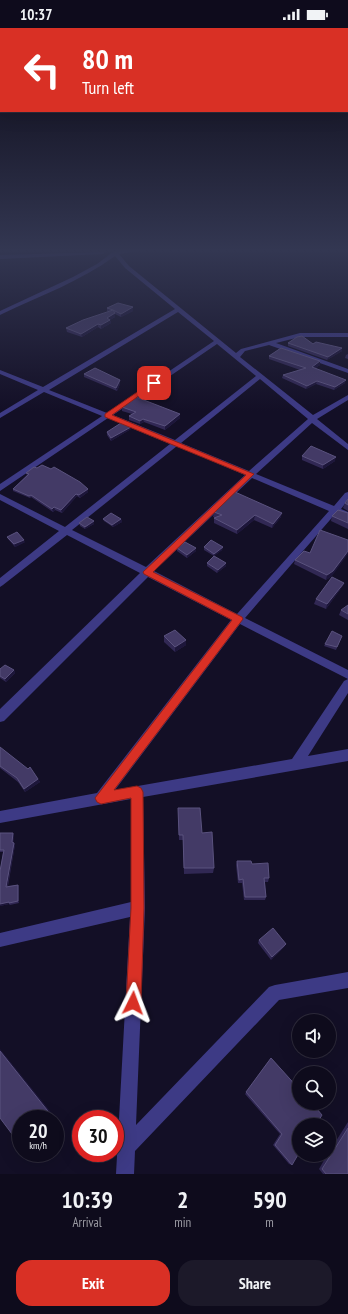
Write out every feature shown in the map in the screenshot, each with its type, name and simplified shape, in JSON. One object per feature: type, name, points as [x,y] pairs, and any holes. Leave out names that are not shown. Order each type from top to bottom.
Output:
[{"type":"street","points":[[0,314],[21,303]]},
{"type":"street","points":[[172,303],[348,448]]},
{"type":"street","points":[[1,415],[179,309]]},
{"type":"street","points":[[237,357],[243,350],[300,336],[348,335]]},
{"type":"street","points":[[0,488],[218,341]]},
{"type":"street","points":[[270,343],[348,371]]},
{"type":"street","points":[[0,372],[348,515]]},
{"type":"street","points":[[0,583],[260,376]]},
{"type":"street","points":[[0,717],[147,572],[251,474],[312,419],[348,397]]},
{"type":"street","points":[[101,798],[238,619],[348,495]]},
{"type":"street","points":[[0,497],[348,675]]},
{"type":"street","points":[[296,764],[348,684]]},
{"type":"street","points":[[0,817],[348,755]]},
{"type":"street","points":[[125,1174],[138,908],[137,792]]},
{"type":"street","points":[[0,940],[138,908]]},
{"type":"street","points":[[127,1147],[275,994],[348,980]]},
{"type":"building","points":[[117,303],[133,307],[121,314],[107,308]]},
{"type":"building","points":[[113,310],[115,313],[107,318],[110,320],[101,325],[98,324],[81,334],[66,328],[83,320]]},
{"type":"building","points":[[302,336],[313,344],[316,342],[342,348],[328,357],[288,343],[297,337]]},
{"type":"building","points":[[281,348],[320,361],[312,367],[346,380],[335,387],[317,381],[307,386],[283,375],[306,368],[269,356]]},
{"type":"building","points":[[95,368],[120,380],[116,388],[84,374]]},
{"type":"building","points":[[136,397],[180,414],[165,426],[143,419],[140,421],[129,416],[136,412],[122,407]]},
{"type":"building","points":[[121,423],[131,427],[111,438],[107,432]]},
{"type":"building","points":[[311,446],[336,457],[323,465],[302,456]]},
{"type":"building","points":[[42,465],[51,469],[54,467],[80,482],[88,489],[79,495],[76,494],[61,510],[54,507],[52,509],[31,495],[29,496],[13,489],[29,474],[26,473],[34,467],[37,468]]},
{"type":"building","points":[[235,492],[282,513],[273,524],[255,515],[237,530],[214,518],[222,515],[214,512]]},
{"type":"building","points":[[338,510],[348,513],[348,523],[332,516]]},
{"type":"building","points":[[111,513],[121,519],[112,525],[103,519]]},
{"type":"building","points":[[87,517],[94,521],[85,527],[79,523]]},
{"type":"building","points":[[320,530],[348,540],[348,551],[333,571],[327,575],[295,560],[304,551],[310,553]]},
{"type":"building","points":[[17,532],[24,540],[14,544],[7,537]]},
{"type":"building","points":[[211,540],[223,547],[214,554],[204,547]]},
{"type":"building","points":[[185,542],[196,548],[187,555],[177,548]]},
{"type":"building","points":[[214,556],[226,563],[218,570],[207,563]]},
{"type":"building","points":[[332,577],[344,583],[327,604],[316,599]]},
{"type":"building","points":[[348,605],[348,614],[341,610]]},
{"type":"building","points":[[175,630],[186,640],[175,647],[164,636]]},
{"type":"building","points":[[332,631],[342,636],[337,647],[325,644]]},
{"type":"building","points":[[5,665],[14,670],[5,679],[0,676],[0,669]]},
{"type":"building","points":[[0,747],[28,769],[30,767],[38,779],[24,789],[17,778],[0,766]]},
{"type":"building","points":[[178,808],[200,808],[202,833],[212,832],[214,868],[184,868],[183,835],[179,835]]},
{"type":"building","points":[[0,833],[13,833],[12,842],[14,843],[6,887],[18,885],[18,901],[0,904],[0,871],[4,850],[0,850]]},
{"type":"building","points":[[237,861],[251,861],[252,864],[268,863],[269,878],[264,878],[266,897],[245,897],[243,879],[239,880]]},
{"type":"building","points":[[273,928],[286,944],[272,957],[259,940]]},
{"type":"building","points":[[0,1051],[47,1110],[12,1110],[12,1134],[0,1118]]},
{"type":"building","points":[[271,1058],[292,1081],[292,1110],[318,1110],[322,1115],[320,1118],[292,1118],[292,1162],[294,1162],[292,1165],[275,1145],[282,1134],[246,1092]]},
{"type":"building","points":[[348,1128],[348,1174],[326,1174],[322,1169],[326,1162],[336,1162],[336,1147]]},
{"type":"route","points":[[133,1003],[138,908],[137,792],[101,798],[238,619],[147,572],[251,474],[107,415],[154,383]]}]
